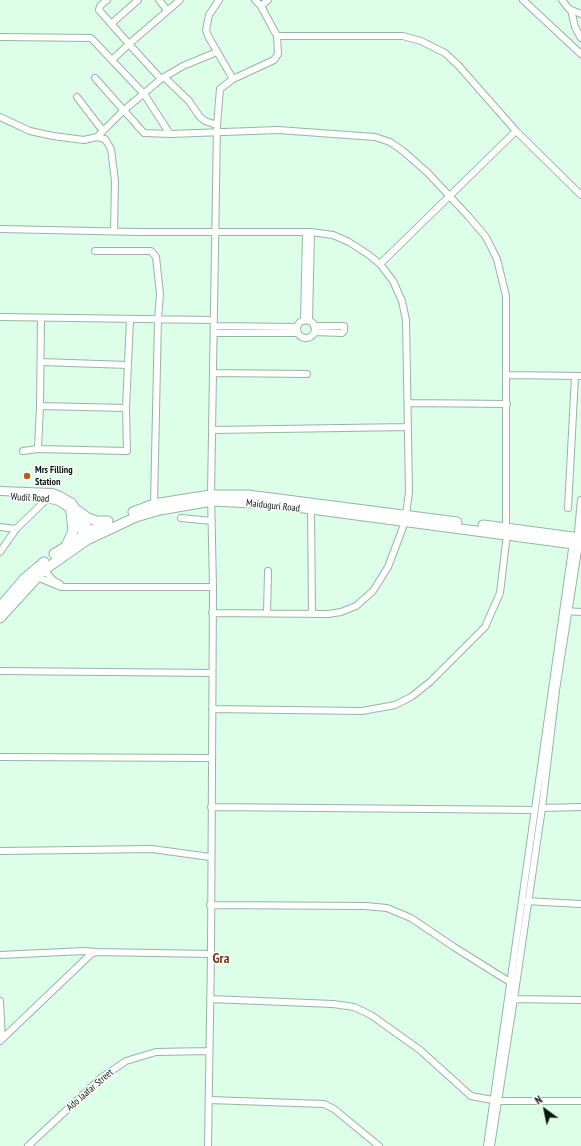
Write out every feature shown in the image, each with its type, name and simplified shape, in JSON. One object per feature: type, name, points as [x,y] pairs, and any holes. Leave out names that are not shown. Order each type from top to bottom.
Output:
[{"type":"highway","name":"Maiduguri Road","points":[[0,618],[36,577],[88,536],[112,521],[154,504],[211,498],[270,497],[406,519]]},
{"type":"highway","name":"Maiduguri Road","points":[[0,607],[24,579],[65,547],[136,517],[211,498],[274,504],[311,510],[406,519],[578,540]]},
{"type":"highway","points":[[65,547],[73,531],[74,511],[97,521],[112,521]]},
{"type":"main road","name":"Wudil Road","points":[[0,491],[60,496],[72,503],[74,511],[88,536]]},
{"type":"main road","name":"Wudil Road","points":[[0,496],[34,494],[65,504],[74,511]]},
{"type":"street","points":[[107,0],[100,6],[99,10],[162,78],[189,101],[200,117],[205,121],[217,125]]},
{"type":"street","points":[[112,24],[138,0]]},
{"type":"street","points":[[159,0],[167,10]]},
{"type":"street","points":[[113,59],[180,0]]},
{"type":"street","points":[[219,0],[208,15],[206,30],[233,79]]},
{"type":"street","points":[[208,1146],[211,954],[210,857],[213,587],[211,498],[214,232],[217,125],[220,89],[233,79],[277,57],[278,54],[277,36],[261,6],[255,0]]},
{"type":"street","points":[[261,6],[268,0]]},
{"type":"street","points":[[523,0],[581,54]]},
{"type":"street","points":[[562,0],[571,10],[581,14]]},
{"type":"street","points":[[571,10],[575,27],[581,38]]},
{"type":"street","points":[[277,36],[403,36],[421,41],[445,53],[458,65],[516,131],[581,195]]},
{"type":"street","points":[[0,37],[87,37],[113,59],[144,94],[170,134]]},
{"type":"street","points":[[575,48],[581,41]]},
{"type":"street","points":[[97,137],[123,111],[162,78],[183,66],[218,52]]},
{"type":"street","points":[[95,78],[144,133],[170,134],[278,130],[375,137],[390,142],[403,150],[428,173],[486,237],[497,259],[506,296],[507,531],[500,593],[485,627],[430,682],[411,697],[395,705],[362,711],[212,709]]},
{"type":"street","points":[[78,96],[103,130]]},
{"type":"street","points":[[0,117],[30,131],[84,140],[97,137],[105,140],[111,149],[115,181],[114,231]]},
{"type":"street","points":[[380,264],[516,131]]},
{"type":"street","points":[[0,229],[308,232],[333,235],[348,242],[380,264],[393,281],[402,301],[406,320],[409,492],[406,519],[388,567],[373,591],[356,606],[341,612],[312,614],[212,613]]},
{"type":"street","points":[[308,232],[307,309],[309,322],[314,332]]},
{"type":"street","points":[[95,251],[151,252],[154,253],[156,257],[160,294],[158,319],[154,504]]},
{"type":"street","points":[[0,317],[158,319],[214,323],[270,330]]},
{"type":"street","points":[[38,449],[41,318]]},
{"type":"street","points":[[23,451],[38,449],[127,451],[126,408],[130,319]]},
{"type":"street","points":[[214,333],[298,330],[309,322],[344,326],[344,331],[342,333],[314,332]]},
{"type":"street","points":[[298,330],[305,338],[310,338],[314,332]]},
{"type":"street","points":[[41,362],[128,365]]},
{"type":"street","points":[[213,372],[307,374]]},
{"type":"street","points":[[506,375],[578,376],[568,508]]},
{"type":"street","points":[[408,403],[507,404]]},
{"type":"street","points":[[40,406],[126,408]]},
{"type":"street","points":[[212,430],[408,427]]},
{"type":"street","points":[[0,552],[16,529],[48,498]]},
{"type":"street","points":[[491,1146],[496,1100],[525,901],[535,810],[578,540],[581,500]]},
{"type":"street","points":[[311,510],[312,614]]},
{"type":"street","points":[[181,518],[212,521]]},
{"type":"street","points":[[0,527],[16,529]]},
{"type":"street","points":[[44,570],[53,580],[65,587]]},
{"type":"street","points":[[267,613],[268,571]]},
{"type":"street","points":[[36,577],[53,585],[65,587],[213,587]]},
{"type":"street","points":[[566,611],[581,612]]},
{"type":"street","points":[[525,901],[542,808],[566,611]]},
{"type":"street","points":[[0,671],[212,673]]},
{"type":"street","points":[[0,757],[212,758]]},
{"type":"street","points":[[211,807],[535,810]]},
{"type":"street","points":[[542,808],[581,807]]},
{"type":"street","points":[[0,851],[152,849],[210,857]]},
{"type":"street","points":[[525,901],[581,904]]},
{"type":"street","points":[[210,905],[366,906],[387,908],[411,918],[513,984]]},
{"type":"street","points":[[0,955],[85,951],[211,954]]},
{"type":"street","points":[[1,1040],[91,954],[96,952]]},
{"type":"street","points":[[210,999],[332,1004],[354,1007],[371,1014],[420,1050],[471,1096],[496,1100],[581,1101]]},
{"type":"street","points":[[511,999],[581,1000]]},
{"type":"street","points":[[0,1001],[1,1040]]},
{"type":"street","name":"Ado Jaafar Street","points":[[28,1146],[101,1078],[126,1061],[156,1052],[209,1051]]},
{"type":"street","points":[[209,1100],[324,1104],[334,1109],[379,1146]]},
{"type":"street","points":[[487,1146],[496,1100]]},
{"type":"place","name":"Mrs Filling Station","points":[[27,476]]},
{"type":"district","name":"Gra","points":[[221,959]]}]
